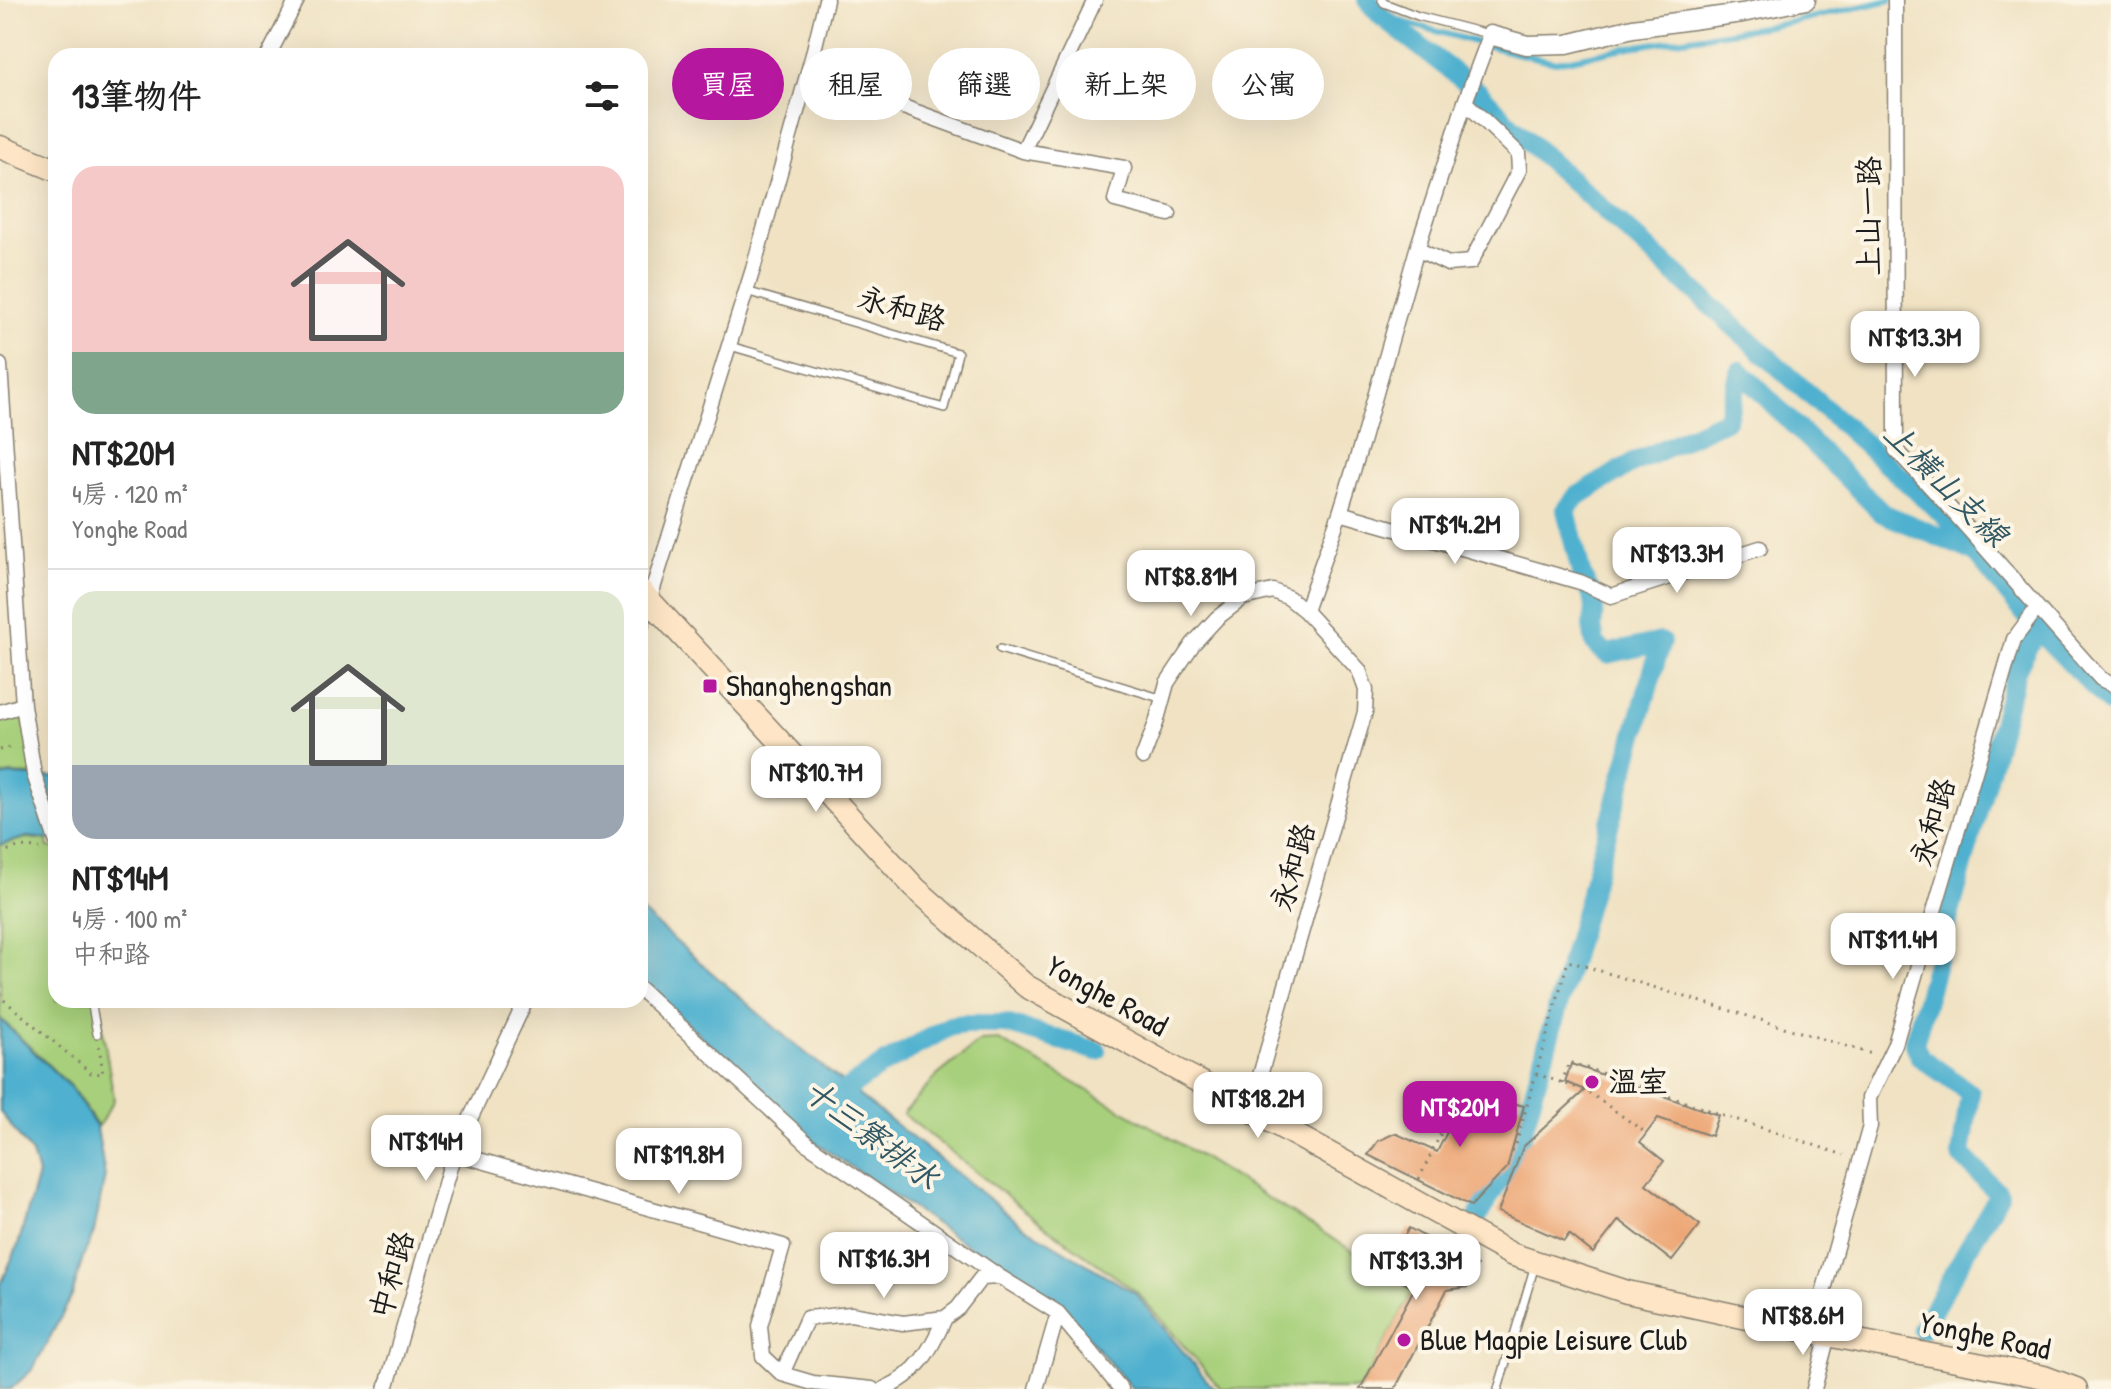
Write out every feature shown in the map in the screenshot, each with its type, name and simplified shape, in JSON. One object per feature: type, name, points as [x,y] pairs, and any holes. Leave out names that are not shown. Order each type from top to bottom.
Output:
[{"type":"main road","points":[[0,147],[48,167]]},
{"type":"main road","name":"Yonghe Road","points":[[648,598],[915,888],[1026,986],[1511,1254],[1627,1292],[1820,1334],[2044,1377],[2076,1389]]},
{"type":"street","points":[[272,48],[297,0]]},
{"type":"street","points":[[814,48],[826,0]]},
{"type":"street","points":[[1023,151],[1095,0]]},
{"type":"street","points":[[1305,611],[1340,513],[1417,249],[1490,35],[1527,45],[1567,44],[1633,28],[1742,13],[1806,0]]},
{"type":"street","name":"上山一路","points":[[1895,6],[1896,450],[1958,515],[2036,612],[2101,679],[2111,684]]},
{"type":"street","points":[[1417,249],[1448,264],[1471,262],[1519,170],[1518,153],[1467,97]]},
{"type":"street","points":[[648,582],[730,346],[800,100]]},
{"type":"street","points":[[912,110],[1023,151],[1124,168],[1115,200],[1169,214]]},
{"type":"street","points":[[0,365],[23,705],[48,835]]},
{"type":"street","points":[[1340,513],[1580,582],[1611,596],[1760,548]]},
{"type":"street","name":"永和路","points":[[1143,757],[1167,683],[1193,644],[1217,618],[1243,598],[1273,591],[1289,598],[1305,611],[1359,670],[1366,690],[1365,712],[1250,1110]]},
{"type":"street","name":"永和路","points":[[1814,1389],[1820,1334],[1870,1126],[1869,1098],[1895,1044],[2014,639],[2036,612]]},
{"type":"street","points":[[0,712],[23,705]]},
{"type":"street","points":[[648,996],[809,1145],[1000,1277],[1058,1313],[1121,1389]]},
{"type":"street","name":"中和路","points":[[386,1389],[454,1153],[522,1008]]},
{"type":"street","points":[[454,1153],[783,1246],[760,1326],[763,1356],[782,1374],[813,1383],[872,1389]]},
{"type":"street","points":[[884,1389],[900,1382],[915,1369],[930,1351],[945,1318],[958,1308],[981,1278],[1000,1277]]},
{"type":"street","points":[[1036,1389],[1058,1313]]},
{"type":"street","points":[[782,1374],[807,1318],[851,1314],[903,1323],[945,1318]]},
{"type":"lane","points":[[1382,0],[1418,16],[1490,35]]},
{"type":"lane","name":"永和路","points":[[730,346],[944,408],[958,353],[746,291]]},
{"type":"lane","points":[[1000,649],[1163,699]]},
{"type":"lane","points":[[92,1008],[97,1034]]},
{"type":"lane","points":[[1498,1389],[1536,1262]]},
{"type":"path","points":[[0,853],[18,847],[48,844]]},
{"type":"path","points":[[1516,1144],[1568,961],[1887,1059]]},
{"type":"path","points":[[0,993],[5,1001],[91,1073],[103,1074],[97,1034]]},
{"type":"path","points":[[1562,1083],[1569,1062],[1861,1160]]},
{"type":"path","points":[[1536,1074],[1587,1091],[1646,1133]]},
{"type":"path","points":[[1410,1198],[1445,1125]]},
{"type":"green space","points":[[22,707],[33,775],[0,776],[0,713]]},
{"type":"green space","points":[[27,838],[47,840],[48,1008],[99,1008],[114,1100],[98,1127],[72,1088],[0,1018],[0,845]]},
{"type":"green space","points":[[999,1040],[1166,1135],[1414,1289],[1360,1389],[1221,1389],[1137,1292],[1042,1224],[903,1114],[938,1075],[980,1041]]},
{"type":"water","points":[[0,777],[48,777],[48,839],[27,837],[0,845]]},
{"type":"water","name":"十三寮排水","points":[[648,917],[788,1039],[1022,1225],[1135,1293],[1214,1389],[1132,1389],[1062,1307],[813,1141],[648,986]]},
{"type":"water","points":[[0,1019],[71,1088],[97,1128],[105,1176],[94,1232],[72,1296],[33,1369],[11,1389],[0,1389],[0,1286],[18,1245],[38,1174],[32,1154],[0,1112]]},
{"type":"building","points":[[1571,1064],[1718,1115],[1711,1136],[1658,1118],[1640,1142],[1664,1161],[1646,1184],[1700,1225],[1672,1261],[1619,1220],[1593,1253],[1569,1234],[1564,1241],[1498,1212],[1523,1147],[1585,1090],[1565,1082]]},
{"type":"building","points":[[1465,1090],[1524,1106],[1507,1168],[1471,1206],[1368,1155],[1378,1141],[1395,1133],[1437,1152],[1448,1130],[1454,1131]]},
{"type":"building","name":"Blue Magpie Leisure Club","points":[[1409,1228],[1477,1266],[1468,1287],[1447,1290],[1395,1389],[1360,1389],[1414,1289],[1384,1270]]},
{"type":"waterway","name":"上橫山支線","points":[[1367,0],[1381,16],[1481,94],[1511,126],[1948,519],[2037,629],[2111,704]]},
{"type":"waterway","points":[[1381,16],[1556,62],[1630,47],[1782,24],[1891,0]]},
{"type":"waterway","points":[[1478,1216],[1518,1148],[1661,642],[1607,654],[1595,644],[1592,594],[1582,577],[1566,510],[1576,497],[1631,464],[1727,419],[1740,371],[1882,513],[1975,552]]},
{"type":"waterway","points":[[1922,1329],[1999,1194],[1961,1155],[1970,1093],[1920,1057],[1914,1044],[2017,668],[2037,629]]},
{"type":"waterway","name":"十三寮排水","points":[[827,1103],[879,1067],[950,1026],[1006,1024],[1097,1051]]},
{"type":"place","name":"Shanghengshan","points":[[710,686]]},
{"type":"place","name":"溫室","points":[[1592,1082]]},
{"type":"place","name":"Blue Magpie Leisure Club","points":[[1404,1340]]}]
